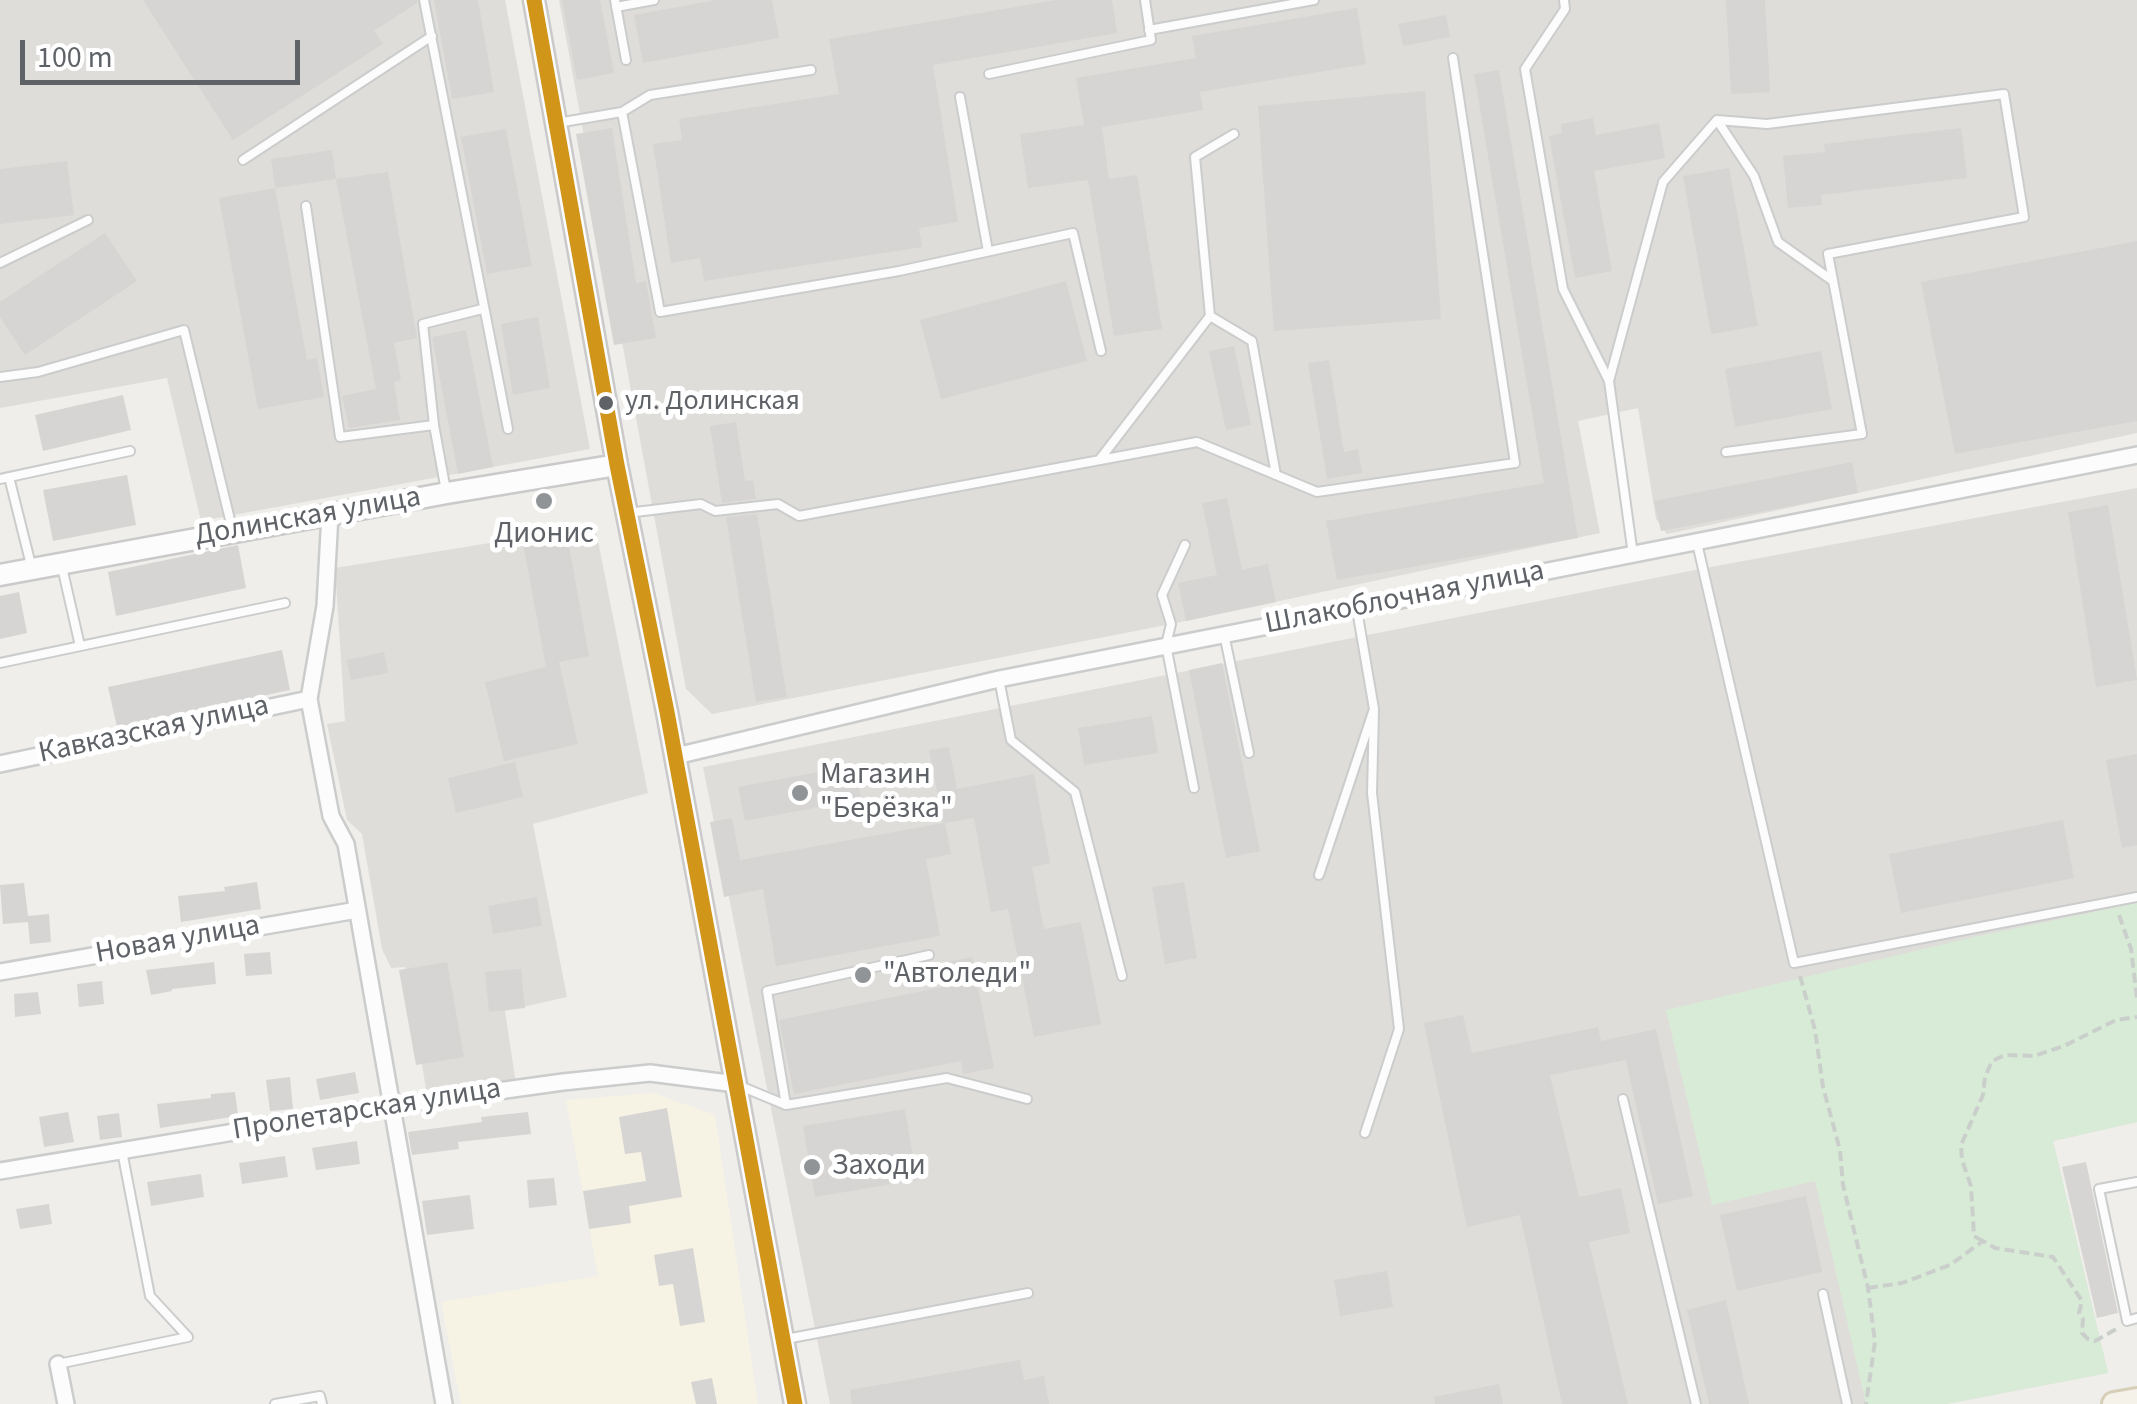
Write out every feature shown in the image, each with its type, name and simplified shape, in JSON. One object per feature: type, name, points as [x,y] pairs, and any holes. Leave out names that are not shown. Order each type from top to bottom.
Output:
[{"type":"main road","points":[[534,0],[795,1404]]},
{"type":"main road","name":"Долинская улица","points":[[0,576],[447,492],[618,466]]},
{"type":"main road","points":[[2114,1404],[2137,1400]]},
{"type":"street","name":"Шлакоблочная улица","points":[[676,756],[998,680],[2137,455]]},
{"type":"street","points":[[330,514],[325,606],[309,698],[332,816],[346,844],[444,1404]]},
{"type":"street","name":"Кавказская улица","points":[[0,764],[309,698]]},
{"type":"street","name":"Новая улица","points":[[0,972],[357,910]]},
{"type":"street","name":"Пролетарская улица","points":[[0,1171],[390,1106],[650,1073],[736,1084]]},
{"type":"street","points":[[58,1364],[66,1404]]},
{"type":"lane","points":[[424,0],[508,428]]},
{"type":"lane","points":[[626,60],[616,4],[654,0]]},
{"type":"lane","points":[[989,74],[1150,40],[1144,0]]},
{"type":"lane","points":[[1149,30],[1314,0]]},
{"type":"lane","points":[[1564,0],[1565,10],[1526,69],[1563,289],[1610,381],[1633,556]]},
{"type":"lane","points":[[243,160],[432,36]]},
{"type":"lane","points":[[628,512],[701,504],[715,512],[778,504],[799,516],[1197,442],[1318,492],[1515,463],[1454,58]]},
{"type":"lane","points":[[557,123],[622,112],[650,96],[811,70]]},
{"type":"lane","points":[[1717,120],[1767,124],[2004,94],[2024,216],[1828,254],[1862,434],[1726,452]]},
{"type":"lane","points":[[960,97],[988,252]]},
{"type":"lane","points":[[622,112],[660,312],[1073,233],[1101,350]]},
{"type":"lane","points":[[1610,381],[1663,182],[1717,120]]},
{"type":"lane","points":[[1717,120],[1754,176],[1778,242],[1834,281]]},
{"type":"lane","points":[[1099,461],[1210,316],[1195,157],[1234,134]]},
{"type":"lane","points":[[306,206],[340,437],[434,424]]},
{"type":"lane","points":[[0,263],[88,220]]},
{"type":"lane","points":[[447,492],[422,324],[482,309]]},
{"type":"lane","points":[[1210,316],[1252,341],[1276,475]]},
{"type":"lane","points":[[0,377],[38,372],[184,330],[233,532]]},
{"type":"lane","points":[[32,569],[5,478],[130,451]]},
{"type":"lane","points":[[1697,542],[1794,963],[2137,897]]},
{"type":"lane","points":[[1184,545],[1162,595],[1170,624],[1166,646],[1194,788]]},
{"type":"lane","points":[[62,562],[80,646]]},
{"type":"lane","points":[[0,663],[285,603]]},
{"type":"lane","points":[[1357,609],[1374,708],[1372,792],[1398,1029],[1365,1133]]},
{"type":"lane","points":[[1224,634],[1250,753]]},
{"type":"lane","points":[[998,680],[1012,740],[1075,792],[1122,976]]},
{"type":"lane","points":[[1319,876],[1374,708]]},
{"type":"lane","points":[[786,1105],[767,991],[929,955]]},
{"type":"lane","points":[[736,1084],[786,1105],[947,1078],[1027,1099]]},
{"type":"lane","points":[[1624,1099],[1696,1404]]},
{"type":"lane","points":[[58,1364],[188,1337],[150,1296],[122,1151]]},
{"type":"lane","points":[[2132,1319],[2099,1189],[2137,1182]]},
{"type":"lane","points":[[784,1339],[1028,1294]]},
{"type":"lane","points":[[1823,1294],[1847,1404]]},
{"type":"lane","points":[[275,1404],[320,1396],[322,1404]]},
{"type":"path","points":[[2113,902],[2131,949],[2137,993]]},
{"type":"path","points":[[1794,963],[1815,1030],[1823,1086],[1840,1150],[1843,1185],[1868,1288],[1875,1342],[1866,1404]]},
{"type":"path","points":[[2132,1319],[2108,1335],[2088,1340],[2082,1333],[2083,1319],[2079,1314],[2082,1301],[2053,1257],[1994,1248],[1974,1236],[1971,1186],[1961,1145],[1992,1061],[2005,1054],[2034,1056],[2116,1020],[2137,1018]]},
{"type":"path","points":[[1868,1288],[1902,1284],[1950,1265],[1983,1240]]},
{"type":"shaded area","points":[[0,0],[505,0],[590,449],[201,521],[167,378],[0,408]]},
{"type":"shaded area","points":[[559,0],[2137,0],[2137,433],[1667,534],[1656,519],[1638,408],[1578,421],[1600,533],[1171,624],[712,714],[686,689]]},
{"type":"shaded area","points":[[2137,488],[2137,1122],[2053,1141],[2108,1373],[1946,1404],[830,1404],[703,767],[1695,570]]},
{"type":"shaded area","points":[[595,526],[648,793],[533,824],[567,997],[505,1011],[516,1084],[428,1100],[405,967],[391,968],[382,949],[362,834],[347,820],[327,724],[345,721],[335,568]]},
{"type":"shaded area","points":[[653,1093],[715,1115],[758,1404],[461,1404],[441,1302],[598,1276],[566,1100]]},
{"type":"green space","points":[[2137,903],[2137,1122],[2053,1141],[2108,1373],[1946,1404],[1866,1404],[1815,1181],[1712,1205],[1666,1010]]},
{"type":"building","points":[[143,0],[417,3],[374,31],[383,44],[233,140]]},
{"type":"building","points":[[434,0],[478,0],[494,92],[452,99]]},
{"type":"building","points":[[562,0],[600,0],[614,73],[577,80]]},
{"type":"building","points":[[716,0],[772,0],[779,38],[643,63],[634,15]]},
{"type":"building","points":[[1056,0],[1112,0],[1117,33],[933,65],[958,222],[919,228],[922,247],[704,281],[700,258],[671,263],[653,144],[682,140],[679,119],[839,94],[829,39]]},
{"type":"building","points":[[1726,0],[1765,0],[1770,92],[1731,94]]},
{"type":"building","points":[[1357,8],[1366,64],[1200,92],[1203,110],[1102,127],[1109,179],[1137,175],[1162,329],[1114,336],[1088,180],[1028,188],[1020,134],[1084,125],[1076,78],[1196,58],[1192,36]]},
{"type":"building","points":[[1446,15],[1450,37],[1403,46],[1398,24]]},
{"type":"building","points":[[1499,70],[1578,538],[1337,580],[1326,521],[1544,483],[1474,74]]},
{"type":"building","points":[[1425,91],[1441,319],[1274,331],[1258,106]]},
{"type":"building","points":[[1593,118],[1596,135],[1659,123],[1665,158],[1594,171],[1612,271],[1575,278],[1549,136],[1562,133],[1561,124]]},
{"type":"building","points":[[612,128],[636,283],[646,281],[656,338],[614,345],[576,134]]},
{"type":"building","points":[[1961,128],[1967,178],[1821,195],[1822,205],[1788,208],[1783,156],[1825,152],[1824,144]]},
{"type":"building","points":[[506,129],[532,266],[487,274],[461,137]]},
{"type":"building","points":[[332,150],[336,179],[275,188],[271,159]]},
{"type":"building","points":[[67,161],[74,215],[0,224],[0,169]]},
{"type":"building","points":[[1729,168],[1758,326],[1711,334],[1683,176]]},
{"type":"building","points":[[388,172],[417,338],[394,343],[401,380],[394,382],[400,420],[349,428],[342,396],[376,389],[336,179]]},
{"type":"building","points":[[275,188],[307,360],[317,358],[324,397],[258,409],[219,198]]},
{"type":"building","points":[[105,233],[137,281],[25,355],[0,317],[0,302]]},
{"type":"building","points":[[2137,241],[2137,421],[1955,454],[1921,282]]},
{"type":"building","points":[[1066,281],[1087,361],[941,399],[920,320]]},
{"type":"building","points":[[538,317],[550,388],[513,395],[501,324]]},
{"type":"building","points":[[466,330],[493,467],[458,474],[432,337]]},
{"type":"building","points":[[1234,346],[1251,425],[1226,430],[1209,351]]},
{"type":"building","points":[[1821,351],[1832,409],[1735,427],[1725,369]]},
{"type":"building","points":[[1329,360],[1344,452],[1358,449],[1362,473],[1327,479],[1308,363]]},
{"type":"building","points":[[123,395],[131,430],[43,451],[35,415]]},
{"type":"building","points":[[736,422],[745,481],[753,480],[756,499],[722,503],[710,426]]},
{"type":"building","points":[[1852,462],[1858,493],[1661,531],[1654,501]]},
{"type":"building","points":[[127,475],[136,525],[53,541],[43,490]]},
{"type":"building","points":[[1227,498],[1242,570],[1268,564],[1276,602],[1186,621],[1178,583],[1217,575],[1202,503]]},
{"type":"building","points":[[2108,505],[2137,680],[2096,687],[2068,512]]},
{"type":"building","points":[[757,514],[787,697],[756,702],[726,517]]},
{"type":"building","points":[[567,535],[589,656],[559,662],[578,744],[504,761],[485,682],[546,667],[523,543]]},
{"type":"building","points":[[238,545],[246,588],[116,616],[108,572]]},
{"type":"building","points":[[19,592],[27,633],[0,639],[0,596]]},
{"type":"building","points":[[282,650],[290,690],[117,727],[108,687]]},
{"type":"building","points":[[384,652],[388,673],[351,680],[347,660]]},
{"type":"building","points":[[1222,663],[1260,851],[1226,858],[1189,670]]},
{"type":"building","points":[[1152,716],[1158,753],[1084,765],[1078,728]]},
{"type":"building","points":[[949,747],[957,789],[1034,774],[1050,863],[1032,867],[1044,929],[1081,922],[1101,1024],[1034,1037],[1008,909],[991,912],[974,818],[945,823],[951,854],[926,859],[940,936],[776,966],[763,889],[724,897],[710,822],[732,818],[740,860],[943,823],[929,750]]},
{"type":"building","points":[[2137,754],[2137,845],[2122,848],[2106,760]]},
{"type":"building","points":[[515,762],[523,797],[456,813],[448,778]]},
{"type":"building","name":"Магазин \"Берёзка\"","points":[[855,765],[861,799],[745,821],[738,787]]},
{"type":"building","points":[[2063,820],[2074,878],[1901,913],[1889,854]]},
{"type":"building","points":[[257,882],[261,909],[181,922],[178,896],[225,891],[224,887]]},
{"type":"building","points":[[1184,882],[1197,958],[1165,964],[1152,887]]},
{"type":"building","points":[[24,883],[28,916],[49,914],[51,942],[30,944],[28,922],[3,924],[0,885]]},
{"type":"building","points":[[537,897],[542,926],[493,934],[488,906]]},
{"type":"building","points":[[270,952],[272,974],[246,976],[244,954]]},
{"type":"building","points":[[972,957],[994,1068],[963,1074],[961,1061],[794,1094],[779,1020],[947,986],[943,963]]},
{"type":"building","points":[[214,962],[216,984],[151,995],[146,970]]},
{"type":"building","points":[[447,962],[464,1057],[416,1065],[399,970]]},
{"type":"building","points":[[521,969],[525,1008],[489,1012],[485,972]]},
{"type":"building","points":[[102,981],[104,1004],[79,1007],[77,984]]},
{"type":"building","points":[[38,992],[41,1014],[15,1017],[14,994]]},
{"type":"building","points":[[1463,1015],[1472,1053],[1598,1027],[1601,1041],[1656,1029],[1693,1196],[1658,1204],[1626,1060],[1550,1075],[1579,1197],[1621,1188],[1630,1233],[1589,1242],[1628,1404],[1562,1404],[1520,1215],[1467,1227],[1424,1023]]},
{"type":"building","points":[[355,1072],[359,1093],[320,1100],[316,1079]]},
{"type":"building","points":[[290,1077],[293,1109],[270,1111],[266,1080]]},
{"type":"building","points":[[235,1092],[238,1116],[160,1128],[157,1104]]},
{"type":"building","points":[[667,1108],[682,1197],[629,1206],[631,1223],[589,1229],[583,1191],[646,1181],[641,1152],[625,1154],[619,1117]]},
{"type":"building","points":[[905,1109],[917,1180],[815,1197],[803,1126]]},
{"type":"building","points":[[68,1112],[74,1142],[44,1147],[39,1117]]},
{"type":"building","points":[[528,1112],[531,1134],[458,1142],[459,1149],[412,1155],[408,1132]]},
{"type":"building","points":[[119,1113],[122,1137],[100,1140],[97,1116]]},
{"type":"building","points":[[357,1141],[360,1164],[316,1170],[312,1148]]},
{"type":"building","points":[[285,1156],[288,1177],[242,1184],[239,1163]]},
{"type":"building","points":[[2086,1162],[2118,1313],[2097,1318],[2062,1167]]},
{"type":"building","points":[[201,1174],[204,1197],[151,1206],[147,1182]]},
{"type":"building","points":[[554,1178],[557,1205],[529,1208],[527,1180]]},
{"type":"building","points":[[470,1195],[474,1229],[427,1235],[422,1201]]},
{"type":"building","points":[[1806,1196],[1822,1272],[1737,1291],[1720,1215]]},
{"type":"building","points":[[49,1204],[52,1224],[20,1229],[16,1209]]},
{"type":"building","points":[[693,1248],[705,1322],[680,1326],[673,1284],[659,1286],[654,1255]]},
{"type":"building","points":[[1387,1271],[1393,1307],[1340,1316],[1334,1280]]},
{"type":"building","points":[[1726,1300],[1749,1404],[1709,1404],[1687,1310]]},
{"type":"building","points":[[1020,1360],[1024,1380],[1044,1376],[1049,1404],[852,1404],[850,1390]]},
{"type":"building","points":[[712,1378],[717,1404],[696,1404],[691,1382]]},
{"type":"building","points":[[1499,1384],[1503,1404],[1435,1404],[1434,1397]]},
{"type":"transit line","points":[[534,0],[617,465],[667,712],[795,1404]]},
{"type":"place","name":"ул. Долинская","points":[[606,403]]},
{"type":"place","name":"Дионис","points":[[544,501]]},
{"type":"place","name":"Магазин \"Берёзка\"","points":[[800,793]]},
{"type":"place","name":"\"Автоледи\"","points":[[863,975]]},
{"type":"place","name":"Заходи","points":[[812,1167]]}]
